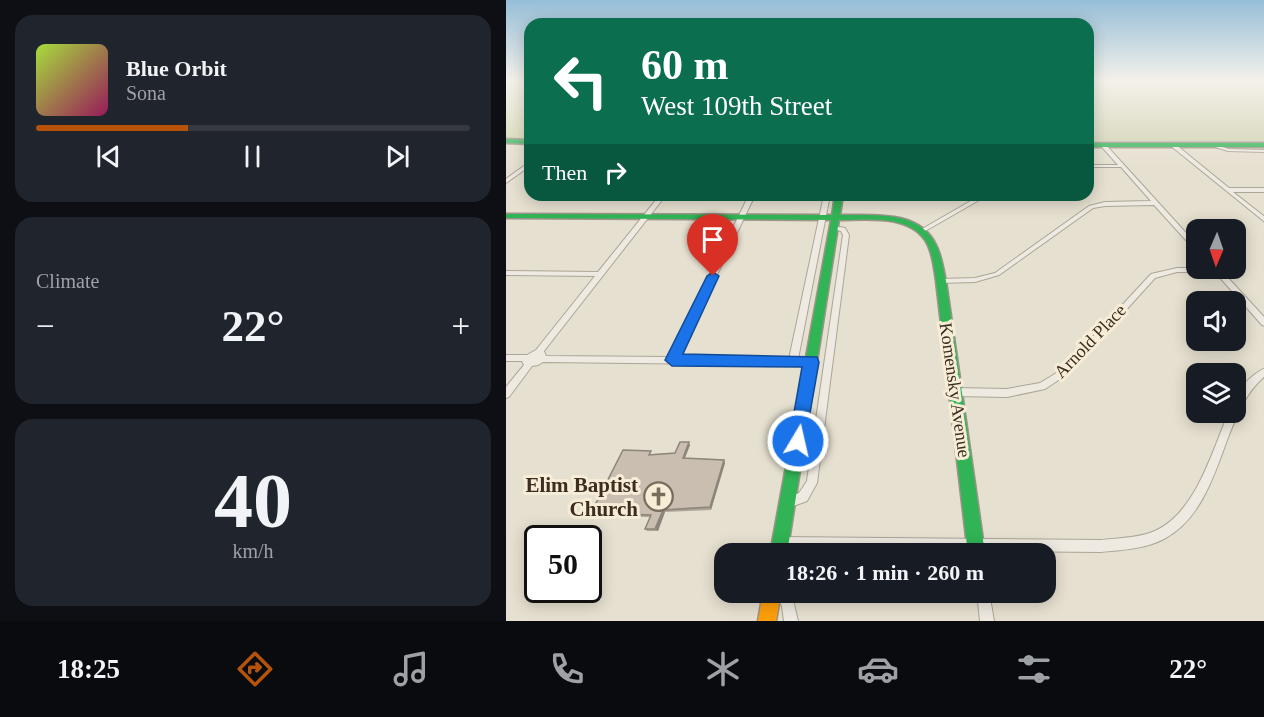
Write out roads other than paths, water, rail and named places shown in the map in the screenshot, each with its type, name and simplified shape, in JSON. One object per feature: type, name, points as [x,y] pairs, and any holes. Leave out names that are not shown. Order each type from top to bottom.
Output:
[{"type":"street","points":[[506,141],[524,142]]},
{"type":"street","points":[[1094,145],[1265,145]]},
{"type":"street","points":[[1103,145],[1186,237]]},
{"type":"street","points":[[1174,145],[1265,220]]},
{"type":"street","points":[[1214,145],[1228,150],[1265,151]]},
{"type":"street","points":[[1094,166],[1122,166]]},
{"type":"street","points":[[506,181],[524,168]]},
{"type":"street","points":[[517,173],[524,173]]},
{"type":"street","points":[[1228,190],[1265,190]]},
{"type":"street","points":[[540,356],[657,201]]},
{"type":"street","points":[[672,360],[749,201]]},
{"type":"street","points":[[793,361],[826,201]]},
{"type":"street","points":[[780,543],[838,201]]},
{"type":"street","points":[[835,223],[901,220],[925,229],[974,201]]},
{"type":"street","points":[[941,281],[975,280],[997,274],[1091,207],[1105,204],[1156,203]]},
{"type":"street","points":[[506,216],[822,218],[843,229],[845,235],[812,483],[803,497],[787,502]]},
{"type":"street","name":"Komensky Avenue","points":[[925,229],[935,247],[941,281],[976,543]]},
{"type":"street","name":"Arnold Place","points":[[955,392],[1007,393],[1042,386],[1066,371],[1153,276],[1186,270]]},
{"type":"street","points":[[506,273],[600,274]]},
{"type":"street","points":[[1224,279],[1265,323]]},
{"type":"street","points":[[506,358],[528,361],[540,356],[811,362]]},
{"type":"street","points":[[506,394],[528,361]]},
{"type":"street","points":[[1056,547],[1135,543],[1161,534],[1183,517],[1196,498],[1245,390],[1265,371]]},
{"type":"street","points":[[767,621],[770,603]]},
{"type":"street","points":[[787,603],[791,621]]},
{"type":"street","points":[[985,603],[987,621]]},
{"type":"place","name":"Elim Baptist Church","points":[[659,497]]}]
